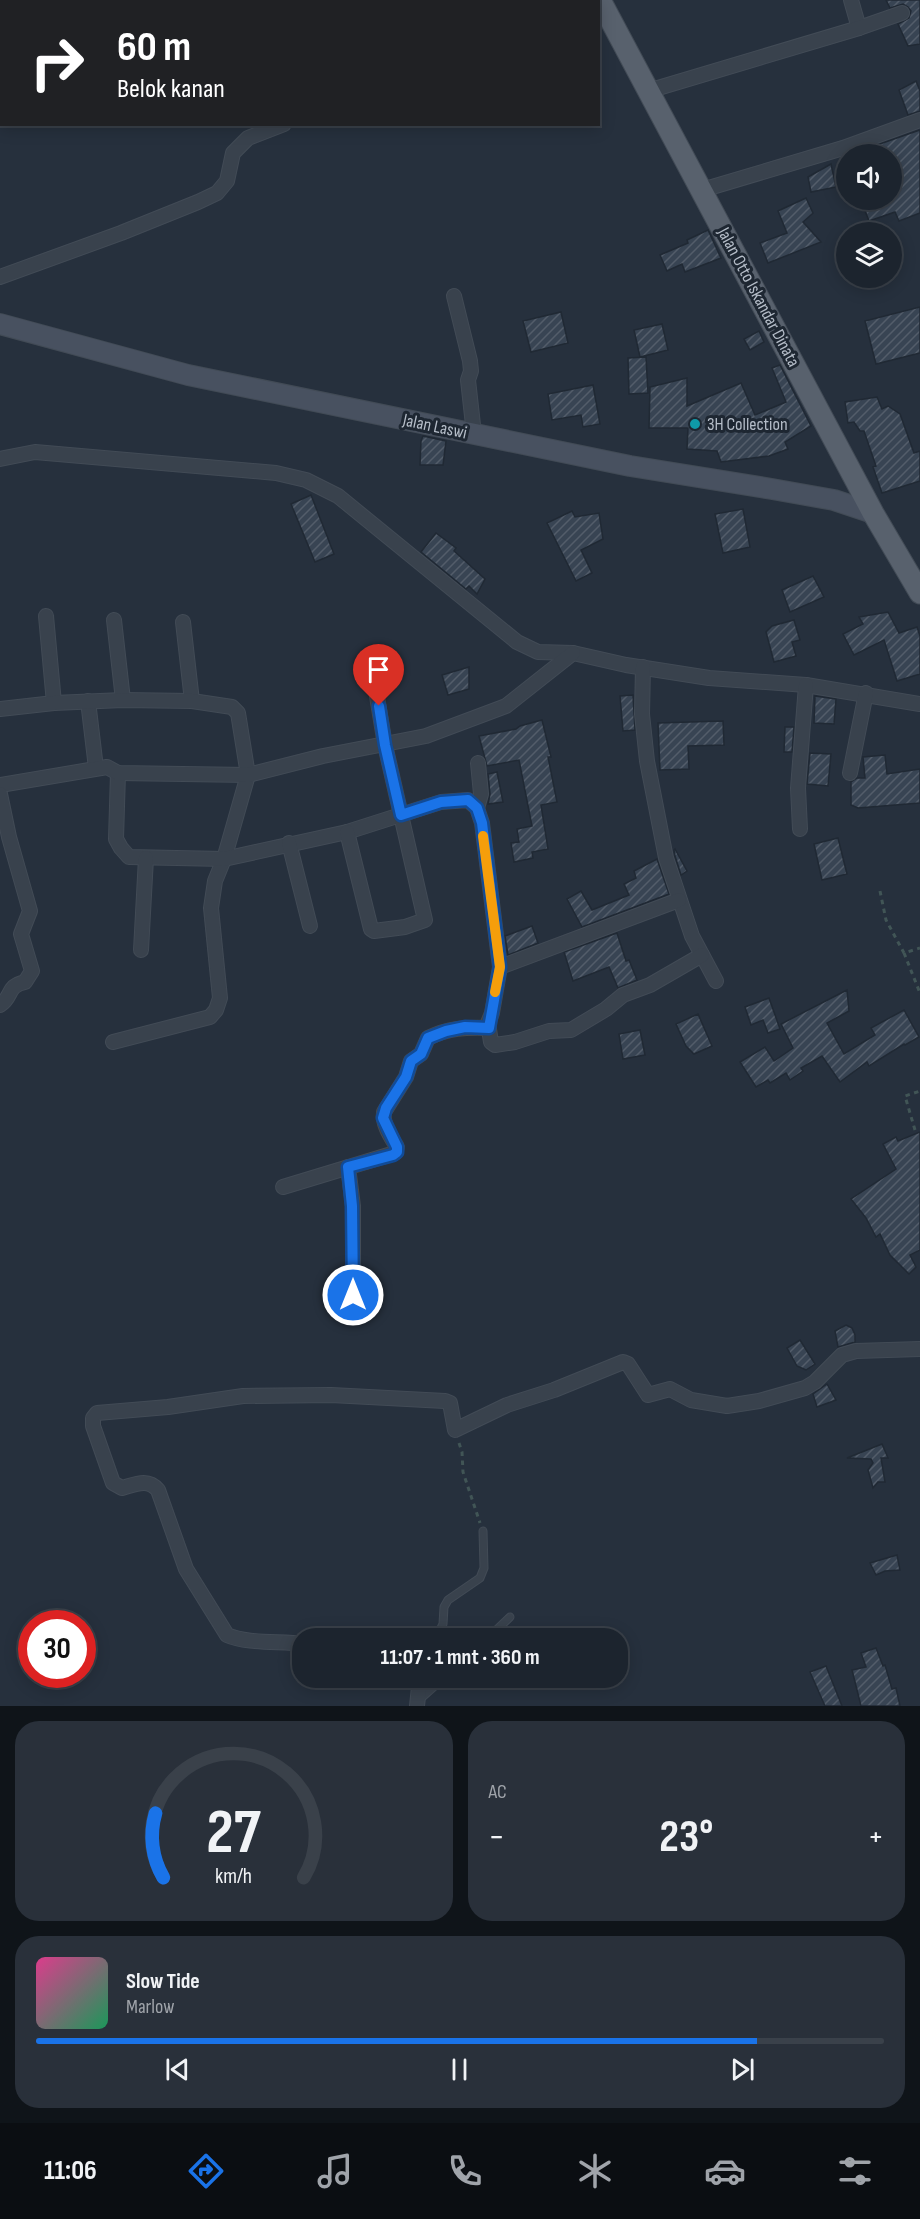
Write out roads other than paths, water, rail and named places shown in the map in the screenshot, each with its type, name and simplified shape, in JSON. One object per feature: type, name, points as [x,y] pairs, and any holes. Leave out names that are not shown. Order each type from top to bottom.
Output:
[{"type":"main road","name":"Jalan Otto Iskandar Dinata","points":[[600,0],[873,513],[920,593]]},
{"type":"street","points":[[851,0],[859,28]]},
{"type":"street","points":[[648,91],[902,13]]},
{"type":"street","points":[[702,190],[843,148],[920,120]]},
{"type":"street","points":[[0,278],[121,233],[217,193],[227,181],[232,153],[248,138],[279,126]]},
{"type":"street","points":[[454,296],[470,361],[471,370],[468,380],[474,434]]},
{"type":"street","name":"Jalan Laswi","points":[[0,324],[188,375],[630,466],[834,500],[873,513]]},
{"type":"street","points":[[0,459],[35,452],[265,471],[306,480],[338,496],[517,642],[538,652],[573,653],[709,678],[806,685],[866,693],[920,704]]},
{"type":"street","points":[[46,616],[54,703]]},
{"type":"street","points":[[114,621],[123,700]]},
{"type":"street","points":[[183,622],[192,701]]},
{"type":"street","points":[[0,785],[107,767],[118,773],[248,774],[323,756],[426,736],[506,706],[573,653]]},
{"type":"street","points":[[347,832],[371,929],[374,931],[425,920],[425,911],[385,745],[372,666]]},
{"type":"street","points":[[644,667],[642,714],[647,760],[666,858],[692,936],[716,981]]},
{"type":"street","points":[[800,829],[798,788],[806,685]]},
{"type":"street","points":[[850,772],[866,693]]},
{"type":"street","points":[[0,710],[54,703],[123,700],[192,701],[232,707],[238,713],[248,774],[224,859],[215,881],[211,908],[220,998],[216,1010],[210,1017],[113,1042]]},
{"type":"street","points":[[88,701],[96,768]]},
{"type":"street","points":[[477,808],[481,794],[478,763]]},
{"type":"street","points":[[118,773],[116,839],[129,857],[224,859],[347,832],[441,802],[468,800],[477,808],[482,823],[500,967],[490,1021],[491,1042],[495,1045],[515,1042],[549,1030],[571,1030],[606,1009],[623,995],[650,985],[702,955]]},
{"type":"street","points":[[0,794],[9,837],[30,911],[21,934],[32,971],[25,982],[16,984],[10,990],[7,1000],[0,1005]]},
{"type":"street","points":[[289,843],[310,926]]},
{"type":"street","points":[[141,950],[146,858]]},
{"type":"street","points":[[500,967],[679,900]]},
{"type":"street","points":[[283,1187],[397,1152],[397,1147],[383,1118],[384,1112],[406,1077],[411,1061],[421,1054],[428,1038],[446,1031],[490,1021]]},
{"type":"street","points":[[348,1167],[352,1206],[353,1295]]},
{"type":"street","points":[[292,1642],[239,1640],[227,1635],[186,1569],[158,1490],[153,1484],[147,1482],[122,1488],[113,1483],[93,1426],[96,1413],[168,1407],[243,1396],[331,1395],[445,1401],[450,1403],[453,1410],[454,1430],[507,1405],[554,1390],[623,1362],[628,1364],[648,1395],[670,1389],[691,1400],[727,1406],[794,1393],[815,1382],[842,1355],[856,1351],[920,1349]]},
{"type":"street","points":[[418,1704],[420,1688]]},
{"type":"lane","points":[[441,1628],[444,1607],[448,1599],[480,1578],[484,1568],[483,1531]]},
{"type":"lane","points":[[498,1628],[510,1617]]},
{"type":"lane","points":[[418,1704],[434,1688]]},
{"type":"place","name":"3H Collection","points":[[695,424]]}]
